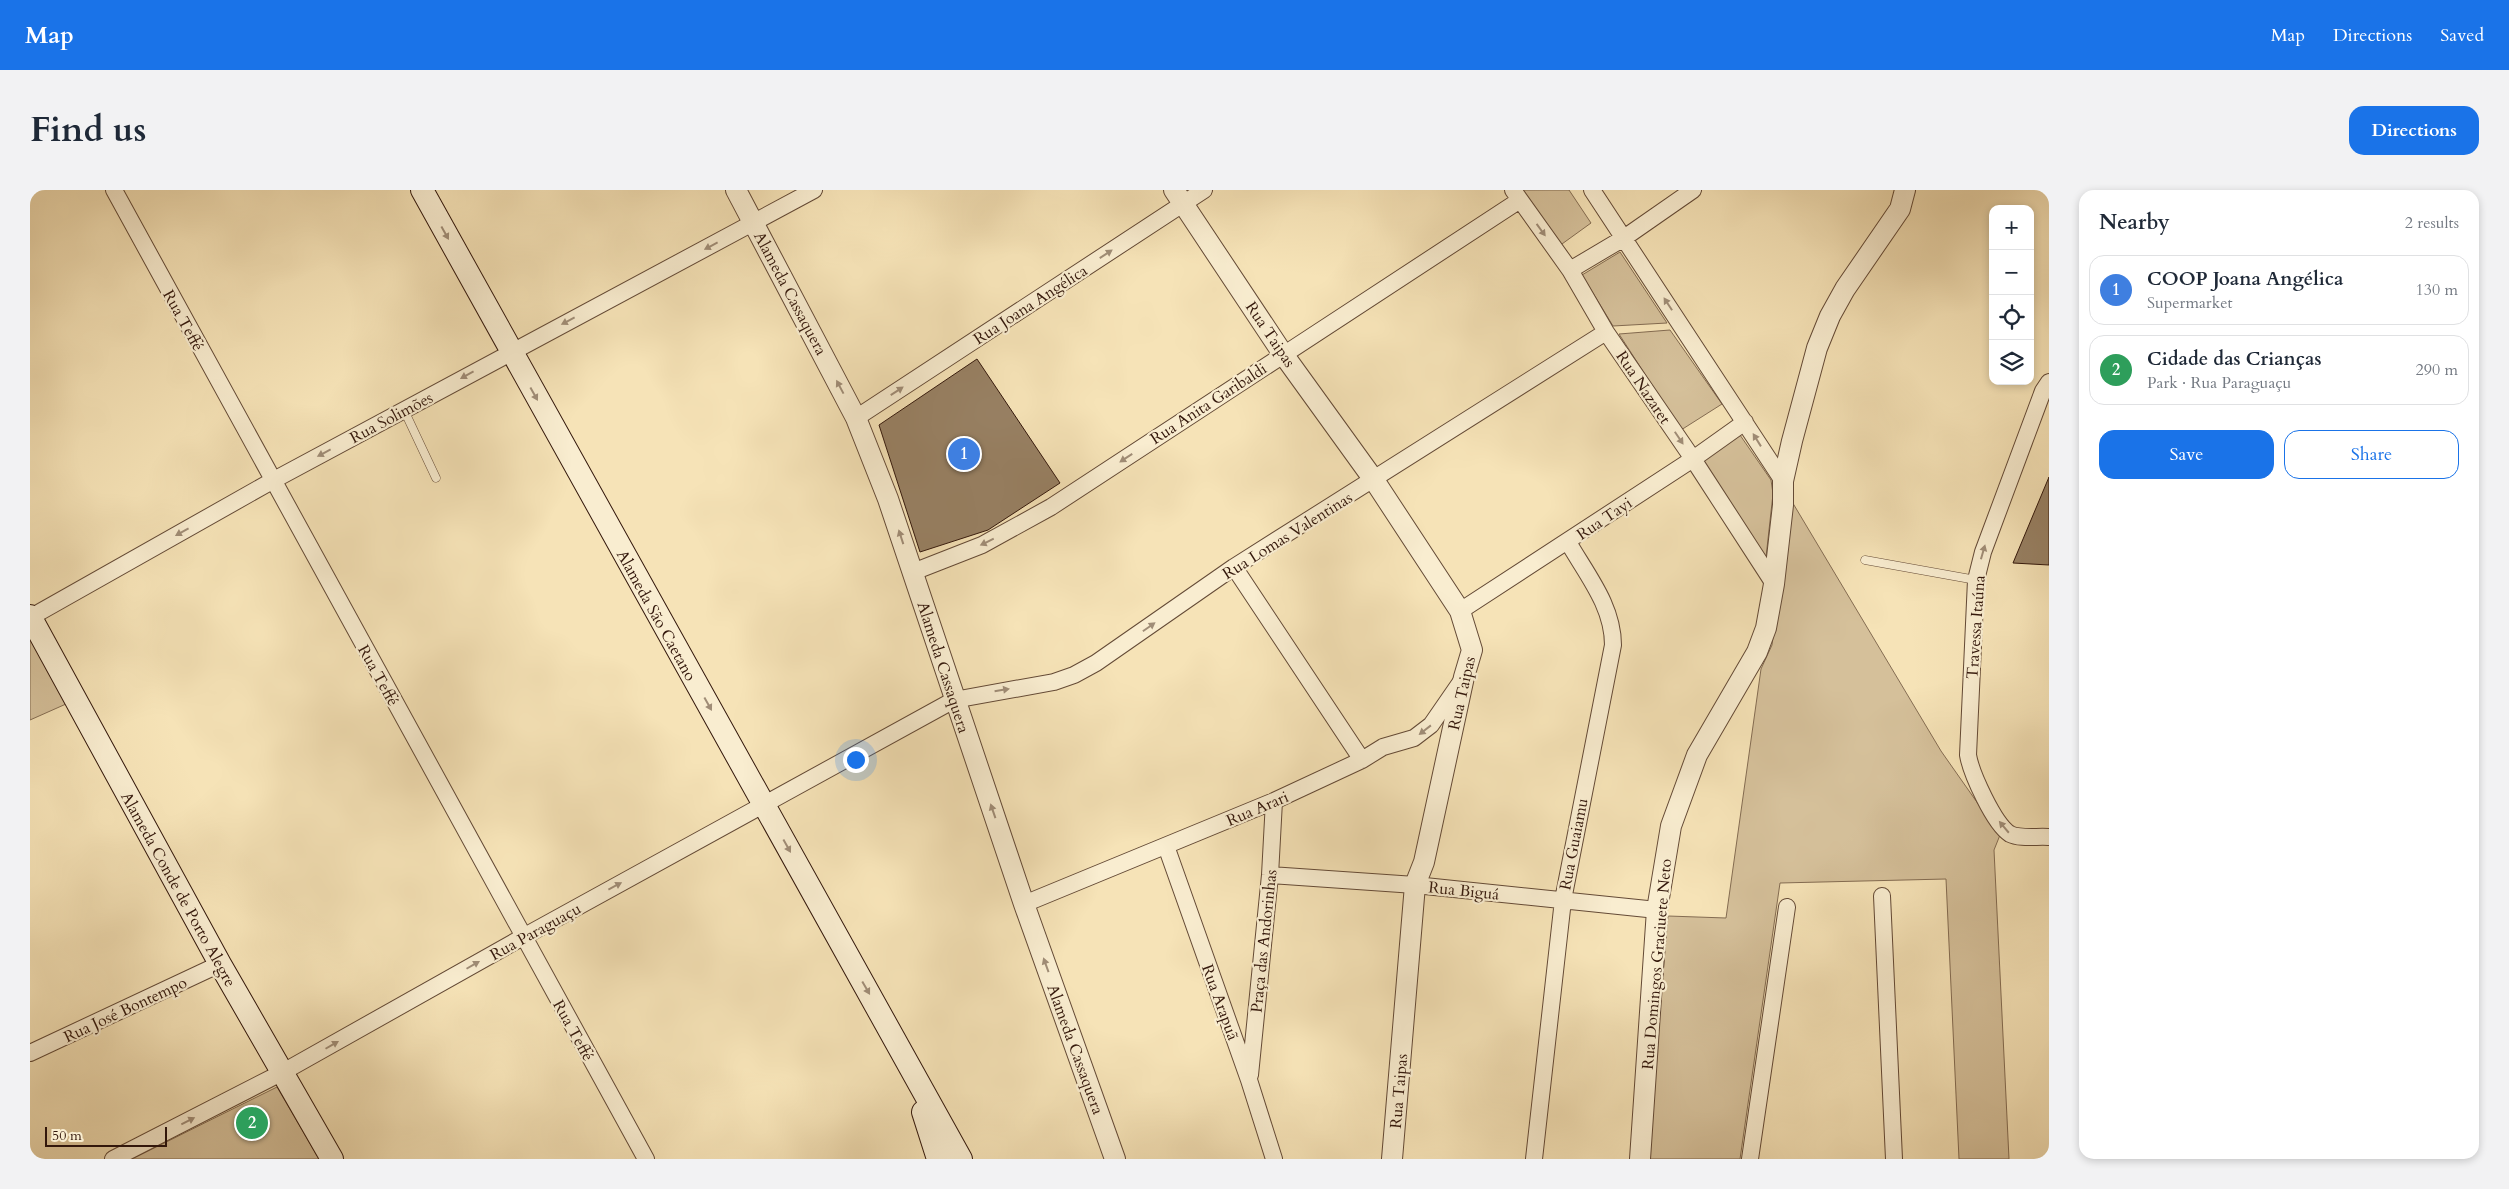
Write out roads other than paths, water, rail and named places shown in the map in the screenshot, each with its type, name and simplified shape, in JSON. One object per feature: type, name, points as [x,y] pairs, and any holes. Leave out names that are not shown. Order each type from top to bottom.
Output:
[{"type":"main road","name":"Alameda São Caetano","points":[[422,190],[510,352],[961,1159]]},
{"type":"main road","name":"Alameda Conde de Porto Alegre","points":[[30,617],[220,964],[332,1159]]},
{"type":"main road","name":"Alameda São Caetano","points":[[895,1038],[938,1159]]},
{"type":"street","name":"Rua Teffé","points":[[114,190],[522,937],[646,1159]]},
{"type":"street","name":"Alameda Cassaquera","points":[[736,190],[856,418],[888,499],[1024,904],[1115,1159]]},
{"type":"street","name":"Rua Solimões","points":[[30,617],[272,481],[814,190]]},
{"type":"street","name":"Rua Joana Angélica","points":[[856,418],[1179,197],[1204,190]]},
{"type":"street","points":[[1592,190],[1783,482]]},
{"type":"street","points":[[1570,270],[1624,238],[1693,190]]},
{"type":"street","name":"Rua Domingos Graciuete Neto","points":[[1640,1159],[1657,910],[1664,855],[1671,826],[1683,790],[1708,734],[1757,652],[1766,628],[1774,584],[1783,505],[1783,482],[1806,387],[1830,316],[1845,289],[1900,209],[1905,190]]},
{"type":"street","name":"Rua Nazaret","points":[[1516,195],[1570,270],[1606,332],[1693,459],[1774,584]]},
{"type":"street","name":"Rua Anita Garibaldi","points":[[913,572],[982,545],[1018,527],[1283,354],[1516,195]]},
{"type":"street","name":"Rua Taipas","points":[[1179,197],[1283,354],[1374,480],[1460,611],[1472,650],[1464,677],[1424,862],[1415,885],[1392,1159]]},
{"type":"street","name":"Rua Lomas Valentinas","points":[[954,700],[1054,682],[1074,675],[1096,663],[1234,568],[1606,332]]},
{"type":"street","name":"Travessa Itaúna","points":[[2049,382],[2043,390],[1982,552],[1976,580],[1968,755],[1975,782],[2003,827],[2010,834],[2049,837]]},
{"type":"street","name":"Rua Tayi","points":[[1460,611],[1568,542],[1745,422]]},
{"type":"street","name":"Rua Guaiamu","points":[[1534,1159],[1563,900],[1613,645],[1613,628],[1609,612],[1568,542]]},
{"type":"street","points":[[1234,568],[1362,760]]},
{"type":"street","name":"Rua Arari","points":[[1024,904],[1274,801],[1362,760],[1383,747],[1414,738],[1432,725],[1464,677]]},
{"type":"street","name":"Rua Paraguaçu","points":[[114,1159],[283,1072],[522,937],[765,806],[954,700]]},
{"type":"street","name":"Praça das Andorinhas","points":[[1249,1080],[1270,874],[1274,801]]},
{"type":"street","name":"Rua Arapuã","points":[[1166,846],[1249,1080],[1274,1159]]},
{"type":"street","name":"Rua Biguá","points":[[1270,874],[1415,885],[1657,910]]},
{"type":"street","points":[[1882,896],[1894,1159]]},
{"type":"street","points":[[1750,1159],[1787,907]]},
{"type":"street","name":"Rua José Bontempo","points":[[30,1053],[220,964]]},
{"type":"lane","points":[[404,410],[436,478]]},
{"type":"lane","points":[[1865,560],[1976,580]]},
{"type":"place","name":"COOP Joana Angélica","points":[[964,454]]},
{"type":"place","name":"Cidade das Crianças","points":[[252,1123]]}]
